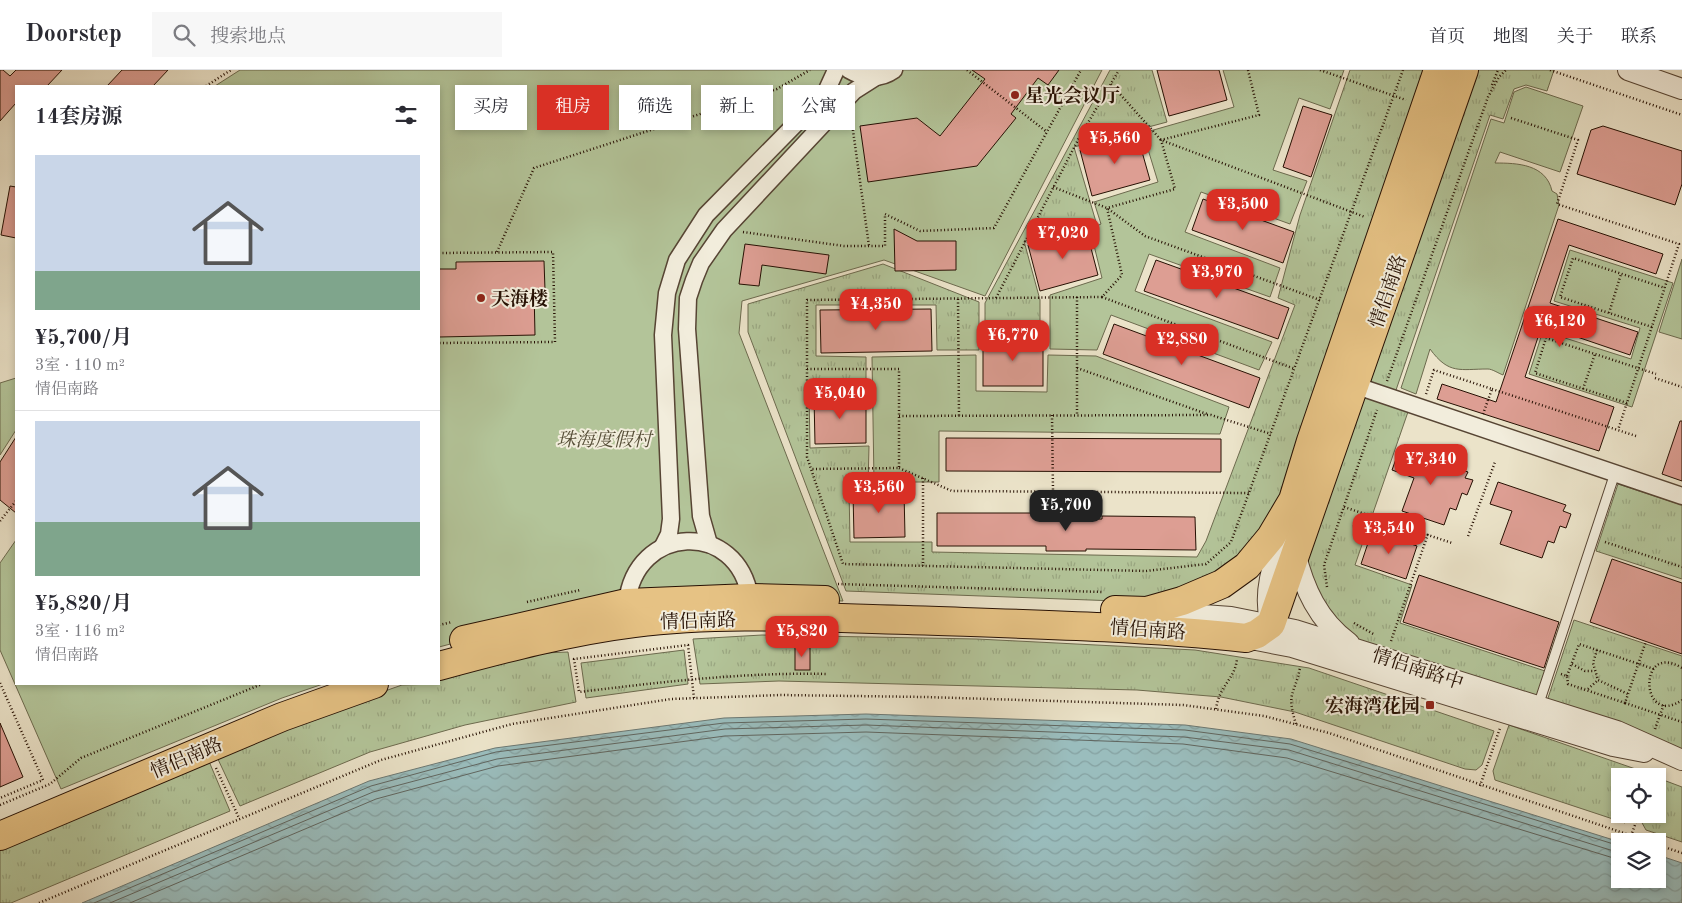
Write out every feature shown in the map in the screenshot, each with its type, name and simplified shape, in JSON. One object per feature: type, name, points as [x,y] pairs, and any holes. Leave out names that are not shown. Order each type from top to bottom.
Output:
[{"type":"highway","name":"情侣南路","points":[[440,647],[534,623],[626,603],[750,598],[1147,611],[1206,592],[1233,578],[1260,551],[1293,500],[1372,223],[1411,102],[1438,70]]},
{"type":"highway","name":"情侣南路","points":[[440,666],[572,634],[634,623],[706,619],[822,618],[1100,626],[1246,638],[1257,634],[1276,634],[1295,552],[1464,70]]},
{"type":"highway","name":"情侣南路","points":[[0,815],[282,698],[321,685]]},
{"type":"highway","name":"情侣南路","points":[[0,836],[282,717],[371,685]]},
{"type":"street","points":[[663,546],[669,534],[671,519],[663,335],[664,312],[677,260],[706,215],[825,94],[836,70]]},
{"type":"street","points":[[849,70],[866,77],[876,77]]},
{"type":"street","points":[[855,92],[876,77],[894,70]]},
{"type":"street","points":[[1628,70],[1682,89]]},
{"type":"street","points":[[709,544],[701,516],[687,314],[688,298],[701,263],[724,230],[817,130]]},
{"type":"street","points":[[1354,385],[1682,496]]},
{"type":"street","points":[[1276,634],[1266,604],[1267,590],[1293,500]]},
{"type":"street","points":[[626,603],[631,580],[636,569],[644,560],[663,546],[686,541],[709,544],[725,553],[738,565],[748,586],[750,598]]},
{"type":"street","points":[[1295,552],[1302,580],[1312,603],[1333,631],[1356,648]]},
{"type":"street","name":"情侣南路中","points":[[1147,611],[1231,617],[1506,713],[1613,746],[1681,760]]},
{"type":"street","name":"情侣南路中","points":[[1276,634],[1356,648],[1617,731],[1681,760]]},
{"type":"lane","points":[[1538,706],[1615,474]]},
{"type":"path","points":[[208,85],[231,70]]},
{"type":"path","points":[[497,252],[534,168],[777,89],[810,70]]},
{"type":"path","points":[[967,70],[1047,132]]},
{"type":"path","points":[[724,230],[844,246],[885,246],[884,214],[920,231],[994,228],[1081,70]]},
{"type":"path","points":[[996,298],[1079,138],[1119,70]]},
{"type":"path","points":[[1161,140],[1258,115],[1248,70]]},
{"type":"path","points":[[1320,70],[1411,102]]},
{"type":"path","points":[[1294,369],[1102,297],[807,300],[807,457],[843,564],[1146,571],[1206,564],[1231,542],[1404,70]]},
{"type":"path","points":[[1328,590],[1324,565],[1382,394],[1498,70]]},
{"type":"path","points":[[1488,96],[1499,77],[1506,70]]},
{"type":"path","points":[[1550,70],[1682,115]]},
{"type":"path","points":[[1107,208],[1175,189],[1161,140],[1111,84]]},
{"type":"path","points":[[1511,118],[1578,140],[1557,204],[1679,244],[1618,430]]},
{"type":"path","points":[[853,130],[869,246]]},
{"type":"path","points":[[1161,140],[1352,212],[1372,223]]},
{"type":"path","points":[[1053,187],[1107,208],[1145,236],[1320,300]]},
{"type":"path","points":[[1102,297],[1122,275],[1107,208]]},
{"type":"path","points":[[440,253],[553,252],[555,342],[440,342]]},
{"type":"path","points":[[1652,327],[1560,297],[1574,258],[1664,288]]},
{"type":"path","points":[[1609,313],[1621,274]]},
{"type":"path","points":[[1077,297],[1077,415]]},
{"type":"path","points":[[958,298],[959,416]]},
{"type":"path","points":[[1627,403],[1534,373],[1546,338],[1656,374]]},
{"type":"path","points":[[1583,389],[1595,354]]},
{"type":"path","points":[[1077,368],[1271,434]]},
{"type":"path","points":[[807,369],[899,369],[899,468]]},
{"type":"path","points":[[1422,408],[1434,370],[1636,436]]},
{"type":"path","points":[[1655,378],[1682,387]]},
{"type":"path","points":[[1479,427],[1492,389]]},
{"type":"path","points":[[1052,415],[1053,491]]},
{"type":"path","points":[[899,416],[1211,415]]},
{"type":"path","points":[[1468,536],[1495,462]]},
{"type":"path","points":[[812,469],[899,468],[952,490],[1249,493]]},
{"type":"path","points":[[923,478],[923,566]]},
{"type":"path","points":[[0,521],[15,501]]},
{"type":"path","points":[[1344,507],[1452,543]]},
{"type":"path","points":[[1384,639],[1391,641],[1428,534]]},
{"type":"path","points":[[1594,538],[1682,567]]},
{"type":"path","points":[[829,583],[1104,592]]},
{"type":"path","points":[[524,603],[584,590]]},
{"type":"path","points":[[440,625],[458,620]]},
{"type":"path","points":[[1352,621],[1378,637]]},
{"type":"path","points":[[1625,703],[1646,641]]},
{"type":"path","points":[[1654,669],[1579,644],[1567,676],[1568,684],[1682,722]]},
{"type":"path","points":[[694,698],[692,678],[688,645],[574,659],[579,692],[692,678],[750,674],[828,674]]},
{"type":"path","points":[[1597,650],[1594,671],[1598,680],[1628,694]]},
{"type":"path","points":[[1682,668],[1671,663],[1664,664],[1654,669],[1649,677],[1649,691],[1658,702],[1671,705],[1682,700]]},
{"type":"path","points":[[1572,664],[1585,671],[1594,671]]},
{"type":"path","points":[[1550,670],[1567,676]]},
{"type":"path","points":[[1587,690],[1598,680]]},
{"type":"path","points":[[0,683],[44,780],[0,798]]},
{"type":"path","points":[[0,805],[50,784],[81,758],[260,685]]},
{"type":"path","points":[[39,903],[382,760],[512,724],[671,699],[817,696],[1183,705],[1264,716],[1321,731],[1622,833]]},
{"type":"path","points":[[1654,731],[1664,704]]},
{"type":"path","points":[[1480,786],[1506,713]]},
{"type":"path","points":[[1646,727],[1661,735]]},
{"type":"path","points":[[207,748],[239,818]]},
{"type":"path","points":[[1666,848],[1682,853]]},
{"type":"green space","name":"珠海度假村","points":[[240,70],[1102,70],[985,296],[884,260],[742,301],[739,333],[843,601],[750,598],[534,622],[440,647],[440,85],[217,85]]},
{"type":"green space","points":[[1110,70],[1152,70],[1167,122],[1074,147],[1096,222],[1024,241],[1040,300],[1040,333],[985,333],[985,303]]},
{"type":"green space","points":[[1223,70],[1344,70],[1330,109],[1299,98],[1273,170],[1307,181],[1290,224],[1201,192],[1185,232],[1280,268],[1270,297],[1149,254],[1135,291],[1272,342],[1259,370],[1111,315],[1097,350],[1050,349],[1050,295],[1102,278],[1090,229],[1101,224],[1094,202],[1158,182],[1143,133],[1234,107]]},
{"type":"green space","points":[[1350,70],[1429,70],[1284,498],[1264,532],[1223,573],[1144,602],[846,591],[748,332],[748,304],[883,264],[979,302],[979,350],[937,350],[936,305],[816,305],[816,356],[866,357],[866,391],[809,392],[810,448],[869,446],[868,486],[849,487],[850,542],[932,542],[932,552],[1197,557],[1206,541],[1295,305],[1278,298],[1300,215]]},
{"type":"green space","points":[[1472,70],[1554,70],[1547,91],[1526,85],[1514,89],[1503,119],[1490,115],[1395,393],[1362,381]]},
{"type":"green space","points":[[1526,87],[1583,106],[1560,172],[1500,152],[1495,163],[1521,165],[1537,170],[1544,175],[1552,191],[1557,194],[1559,205],[1503,375],[1490,369],[1462,370],[1449,367],[1430,349],[1416,394],[1401,388],[1491,119],[1504,123],[1514,92]]},
{"type":"green space","points":[[1570,250],[1673,283],[1632,407],[1529,374],[1543,331],[1631,359],[1640,328],[1554,301]]},
{"type":"green space","points":[[1682,259],[1682,339],[1659,332]]},
{"type":"green space","points":[[976,355],[976,391],[1047,392],[1048,355],[1096,356],[1229,407],[1220,434],[939,431],[939,482],[874,482],[872,357]]},
{"type":"green space","points":[[15,378],[15,432],[0,455],[0,383]]},
{"type":"green space","points":[[1357,392],[1409,409],[1355,565],[1412,585],[1400,623],[1545,671],[1536,702],[1357,645],[1332,621],[1301,553]]},
{"type":"green space","points":[[1618,484],[1682,505],[1682,579],[1596,551]]},
{"type":"green space","points":[[15,541],[15,684],[0,650],[0,563]]},
{"type":"green space","points":[[1574,620],[1682,656],[1682,755],[1546,704]]},
{"type":"green space","points":[[762,635],[977,639],[1195,650],[1309,668],[1494,731],[1482,765],[1476,770],[1465,769],[1295,712],[1221,697],[1137,690],[779,681],[700,684],[693,639]]},
{"type":"green space","points":[[684,650],[688,684],[586,698],[581,663]]},
{"type":"green space","points":[[568,652],[576,702],[465,725],[370,752],[240,806],[216,755],[288,725],[402,685],[440,685],[440,675],[519,654]]},
{"type":"green space","points":[[15,685],[320,685],[282,698],[61,789]]},
{"type":"green space","points":[[1509,725],[1633,768],[1611,768],[1611,818],[1495,780],[1493,771]]},
{"type":"green space","points":[[208,759],[230,811],[11,903],[0,903],[0,847]]},
{"type":"green space","points":[[1666,781],[1682,787],[1682,842],[1666,837],[1666,833],[1655,833],[1646,830],[1642,823],[1666,823]]},
{"type":"water","points":[[866,714],[1185,725],[1291,739],[1611,839],[1611,888],[1666,888],[1666,858],[1682,863],[1682,903],[82,903],[369,781],[495,748],[724,718]]},
{"type":"building","points":[[0,70],[3,70],[10,76],[16,70],[62,70],[48,85],[15,85],[15,104],[0,121]]},
{"type":"building","points":[[122,70],[168,70],[154,85],[108,85]]},
{"type":"building","points":[[972,70],[1059,70],[1048,85],[1038,78],[1011,114],[1016,118],[977,166],[868,182],[860,126],[917,118],[940,136],[985,79]]},
{"type":"building","points":[[1157,70],[1219,70],[1227,100],[1169,116]]},
{"type":"building","points":[[1303,106],[1332,115],[1311,177],[1283,167]]},
{"type":"building","points":[[1603,126],[1682,151],[1682,184],[1675,205],[1577,174],[1591,130]]},
{"type":"building","points":[[1137,134],[1150,180],[1092,196],[1080,150]]},
{"type":"building","points":[[10,186],[15,187],[15,238],[1,235]]},
{"type":"building","points":[[1203,199],[1294,232],[1283,263],[1192,230]]},
{"type":"building","points":[[1558,219],[1663,254],[1656,274],[1569,245],[1550,303],[1638,332],[1630,355],[1542,325],[1525,377],[1614,407],[1599,451],[1437,399],[1442,384],[1496,402]]},
{"type":"building","points":[[894,229],[917,241],[956,241],[956,270],[895,271]]},
{"type":"building","points":[[1086,229],[1098,275],[1040,291],[1028,245]]},
{"type":"building","points":[[745,244],[829,255],[826,274],[762,265],[759,286],[739,284]]},
{"type":"building","points":[[1156,260],[1289,308],[1278,339],[1144,291]]},
{"type":"building","name":"天海楼","points":[[544,261],[545,290],[534,290],[535,335],[440,337],[440,269],[456,269],[456,262]]},
{"type":"building","points":[[931,309],[932,351],[821,353],[820,310]]},
{"type":"building","points":[[1114,324],[1260,378],[1249,408],[1103,354]]},
{"type":"building","points":[[983,338],[1043,338],[1043,386],[983,386]]},
{"type":"building","points":[[866,396],[866,443],[815,444],[814,397]]},
{"type":"building","points":[[1680,421],[1682,421],[1682,481],[1662,474]]},
{"type":"building","points":[[946,438],[1221,439],[1221,472],[946,471]]},
{"type":"building","points":[[15,439],[15,512],[0,500],[0,462]]},
{"type":"building","points":[[1400,448],[1468,472],[1465,478],[1473,480],[1467,495],[1462,493],[1456,510],[1450,508],[1444,525],[1402,511],[1414,478],[1392,470]]},
{"type":"building","points":[[1498,482],[1566,505],[1563,511],[1571,514],[1566,528],[1560,526],[1554,543],[1548,541],[1542,558],[1500,544],[1512,511],[1490,504]]},
{"type":"building","points":[[904,490],[905,537],[854,538],[853,491]]},
{"type":"building","points":[[937,513],[1034,513],[1034,519],[1102,519],[1102,516],[1195,517],[1196,550],[1086,549],[1086,551],[1046,551],[1046,546],[937,546]]},
{"type":"building","points":[[1372,531],[1417,546],[1406,579],[1361,564]]},
{"type":"building","points":[[1612,559],[1682,583],[1682,654],[1590,622]]},
{"type":"building","points":[[1419,575],[1559,622],[1544,668],[1403,622]]},
{"type":"building","points":[[795,645],[810,645],[810,670],[795,670]]},
{"type":"building","points":[[0,723],[23,777],[0,787]]},
{"type":"place","name":"星光会议厅","points":[[1015,95]]},
{"type":"place","name":"天海楼","points":[[481,298]]},
{"type":"place","name":"宏海湾花园","points":[[1430,705]]}]
